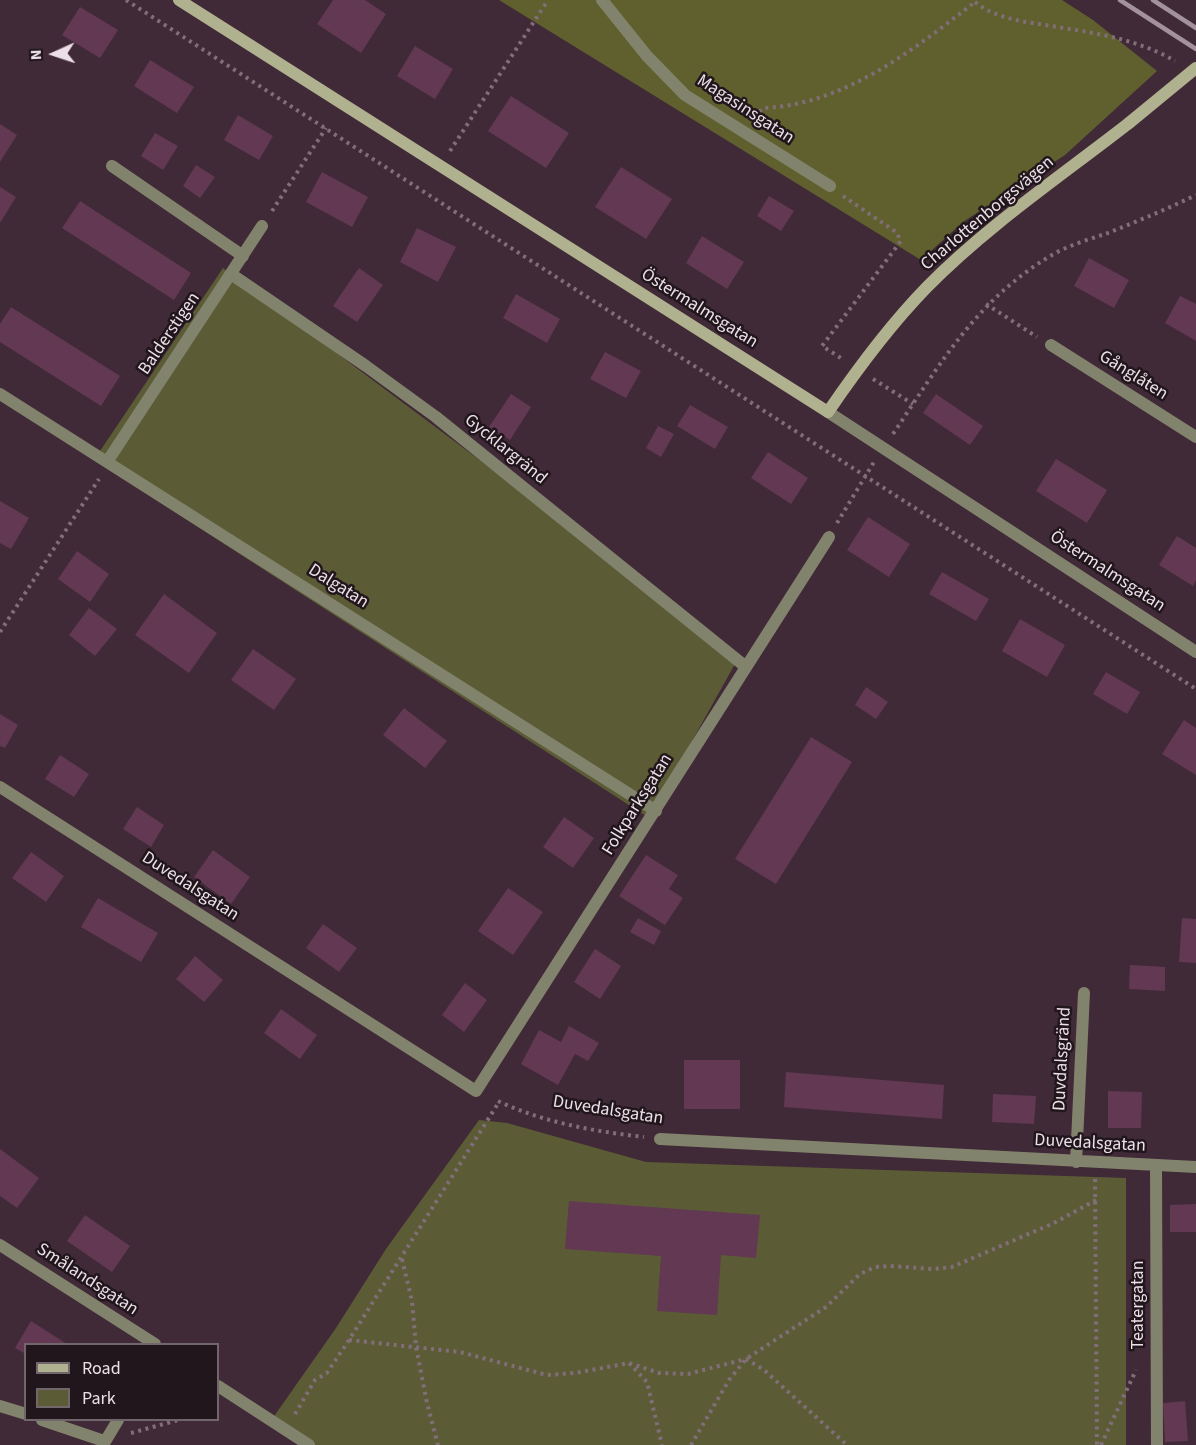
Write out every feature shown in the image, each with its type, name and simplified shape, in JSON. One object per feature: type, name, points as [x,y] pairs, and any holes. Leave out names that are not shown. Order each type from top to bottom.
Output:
[{"type":"main road","name":"Östermalmsgatan","points":[[179,0],[828,412]]},
{"type":"main road","name":"Charlottenborgsvägen","points":[[828,412],[857,369],[896,321],[959,258],[1196,68]]},
{"type":"street","name":"Magasinsgatan","points":[[602,0],[647,56],[685,94],[830,186]]},
{"type":"street","points":[[112,166],[243,256]]},
{"type":"street","name":"Balderstigen","points":[[106,462],[262,226]]},
{"type":"street","name":"Gycklargränd","points":[[231,274],[436,417],[746,668]]},
{"type":"street","name":"Gånglåten","points":[[1050,345],[1196,437]]},
{"type":"street","name":"Dalgatan","points":[[0,393],[656,811]]},
{"type":"street","name":"Östermalmsgatan","points":[[828,412],[1196,652]]},
{"type":"street","name":"Folkparksgatan","points":[[476,1091],[829,537]]},
{"type":"street","name":"Duvedalsgatan","points":[[0,787],[476,1091]]},
{"type":"street","name":"Duvdalsgränd","points":[[1076,1162],[1084,993]]},
{"type":"street","name":"Duvedalsgatan","points":[[660,1138],[1196,1167]]},
{"type":"street","name":"Teatergatan","points":[[1156,1165],[1157,1445]]},
{"type":"street","name":"Smålandsgatan","points":[[0,1245],[153,1343]]},
{"type":"street","points":[[219,1387],[309,1445]]},
{"type":"street","points":[[0,1406],[24,1413]]},
{"type":"street","points":[[47,1421],[104,1443],[117,1421]]},
{"type":"path","points":[[126,0],[1196,689]]},
{"type":"path","points":[[440,167],[548,0]]},
{"type":"path","points":[[741,129],[763,108],[788,107],[812,102],[865,78],[900,57],[975,1],[999,16],[1115,37],[1155,49],[1179,64]]},
{"type":"path","points":[[262,226],[326,128]]},
{"type":"path","points":[[830,186],[884,222],[896,232],[901,241],[822,346],[913,404]]},
{"type":"path","points":[[829,537],[884,447],[961,334],[986,304],[1054,253],[1156,214],[1196,195]]},
{"type":"path","points":[[986,304],[1050,345]]},
{"type":"path","points":[[0,632],[92,489],[106,462]]},
{"type":"path","name":"Duvedalsgatan","points":[[476,1091],[499,1102],[566,1125],[660,1138]]},
{"type":"path","points":[[285,1430],[315,1380],[327,1373],[349,1340],[499,1102]]},
{"type":"path","points":[[1095,1163],[1099,1445]]},
{"type":"path","points":[[691,1445],[729,1380],[746,1359],[825,1308],[867,1270],[890,1266],[933,1269],[951,1267],[1054,1223],[1096,1200]]},
{"type":"path","points":[[402,1258],[412,1301],[416,1347],[438,1445]]},
{"type":"path","points":[[349,1340],[460,1352],[547,1375],[575,1373],[629,1363],[658,1373],[688,1374],[746,1359],[764,1370],[847,1445]]},
{"type":"path","points":[[1099,1445],[1141,1359]]},
{"type":"path","points":[[629,1363],[647,1383],[662,1445]]},
{"type":"path","points":[[104,1443],[172,1421]]},
{"type":"green space","points":[[223,268],[740,655],[649,818],[94,460]]},
{"type":"green space","points":[[479,1120],[507,1123],[646,1162],[1126,1178],[1126,1445],[309,1445],[270,1422],[336,1328],[386,1249]]},
{"type":"shaded area","points":[[499,0],[1062,0],[1093,20],[1157,71],[1065,155],[963,222],[921,260]]},
{"type":"building","points":[[333,0],[365,0],[386,14],[361,53],[317,24]]},
{"type":"building","points":[[80,7],[118,30],[100,58],[62,35]]},
{"type":"building","points":[[415,46],[453,69],[435,99],[397,76]]},
{"type":"building","points":[[150,60],[194,87],[177,113],[134,86]]},
{"type":"building","points":[[511,96],[569,133],[546,168],[488,131]]},
{"type":"building","points":[[238,115],[273,136],[259,160],[224,140]]},
{"type":"building","points":[[0,124],[17,135],[0,162]]},
{"type":"building","points":[[155,133],[178,146],[163,170],[141,156]]},
{"type":"building","points":[[196,165],[215,177],[200,198],[183,186]]},
{"type":"building","points":[[621,167],[672,199],[646,239],[595,207]]},
{"type":"building","points":[[322,172],[368,197],[352,227],[306,202]]},
{"type":"building","points":[[0,187],[16,197],[0,223]]},
{"type":"building","points":[[769,196],[794,211],[781,231],[757,216]]},
{"type":"building","points":[[80,201],[191,273],[174,300],[62,228]]},
{"type":"building","points":[[417,228],[456,247],[438,282],[400,262]]},
{"type":"building","points":[[702,236],[744,262],[727,289],[686,263]]},
{"type":"building","points":[[1089,258],[1129,280],[1114,308],[1074,286]]},
{"type":"building","points":[[359,268],[383,285],[357,322],[333,306]]},
{"type":"building","points":[[516,294],[560,319],[547,343],[503,318]]},
{"type":"building","points":[[1180,296],[1196,304],[1196,341],[1165,323]]},
{"type":"building","points":[[11,307],[120,376],[101,406],[0,342],[0,324]]},
{"type":"building","points":[[605,352],[641,371],[626,398],[590,379]]},
{"type":"building","points":[[511,394],[531,407],[510,440],[489,427]]},
{"type":"building","points":[[936,394],[983,426],[970,445],[923,413]]},
{"type":"building","points":[[690,405],[728,427],[715,449],[677,426]]},
{"type":"building","points":[[658,426],[674,434],[661,457],[646,448]]},
{"type":"building","points":[[768,452],[808,478],[791,504],[751,478]]},
{"type":"building","points":[[1056,459],[1107,490],[1087,523],[1036,491]]},
{"type":"building","points":[[0,501],[29,518],[11,549],[0,543]]},
{"type":"building","points":[[868,517],[910,544],[889,577],[847,550]]},
{"type":"building","points":[[1177,536],[1196,548],[1196,580],[1193,586],[1159,565]]},
{"type":"building","points":[[77,551],[109,574],[90,602],[58,579]]},
{"type":"building","points":[[942,572],[989,599],[976,621],[929,594]]},
{"type":"building","points":[[164,594],[217,633],[189,673],[135,635]]},
{"type":"building","points":[[89,608],[117,629],[95,656],[69,635]]},
{"type":"building","points":[[1020,619],[1065,645],[1047,677],[1002,651]]},
{"type":"building","points":[[253,649],[296,679],[274,710],[231,680]]},
{"type":"building","points":[[1106,672],[1140,692],[1127,714],[1093,694]]},
{"type":"building","points":[[866,687],[888,702],[876,719],[855,705]]},
{"type":"building","points":[[404,708],[447,741],[425,768],[383,735]]},
{"type":"building","points":[[0,714],[18,725],[5,748],[0,746]]},
{"type":"building","points":[[1184,720],[1196,728],[1196,775],[1162,754]]},
{"type":"building","points":[[811,737],[852,762],[776,884],[735,859]]},
{"type":"building","points":[[60,755],[89,774],[74,797],[45,779]]},
{"type":"building","points":[[137,807],[164,825],[151,847],[123,829]]},
{"type":"building","points":[[564,817],[594,838],[573,868],[543,847]]},
{"type":"building","points":[[213,850],[250,877],[231,904],[194,877]]},
{"type":"building","points":[[31,852],[64,876],[46,902],[12,878]]},
{"type":"building","points":[[646,855],[678,875],[669,889],[683,898],[665,925],[619,896]]},
{"type":"building","points":[[508,888],[543,912],[513,955],[478,931]]},
{"type":"building","points":[[98,898],[158,933],[141,962],[81,927]]},
{"type":"building","points":[[638,918],[661,931],[654,945],[630,932]]},
{"type":"building","points":[[1182,918],[1196,919],[1196,963],[1179,962]]},
{"type":"building","points":[[323,924],[357,948],[339,972],[306,948]]},
{"type":"building","points":[[595,949],[621,966],[600,999],[574,982]]},
{"type":"building","points":[[195,956],[223,980],[204,1002],[176,979]]},
{"type":"building","points":[[1130,965],[1165,967],[1165,991],[1129,989]]},
{"type":"building","points":[[465,983],[487,1000],[464,1032],[442,1015]]},
{"type":"building","points":[[281,1009],[317,1035],[300,1059],[264,1033]]},
{"type":"building","points":[[569,1026],[599,1043],[588,1061],[575,1054],[558,1085],[521,1064],[539,1030],[561,1042]]},
{"type":"building","points":[[684,1060],[740,1060],[740,1109],[684,1109]]},
{"type":"building","points":[[786,1072],[944,1085],[942,1119],[784,1107]]},
{"type":"building","points":[[1108,1091],[1142,1092],[1141,1128],[1108,1128]]},
{"type":"building","points":[[993,1094],[1036,1096],[1034,1124],[992,1122]]},
{"type":"building","points":[[0,1149],[39,1178],[17,1208],[0,1196]]},
{"type":"building","points":[[569,1201],[760,1215],[756,1258],[721,1255],[717,1315],[657,1311],[661,1256],[565,1249]]},
{"type":"building","points":[[1196,1204],[1196,1232],[1170,1232],[1170,1205]]},
{"type":"building","points":[[85,1215],[130,1246],[112,1272],[67,1241]]},
{"type":"building","points":[[31,1321],[65,1343],[24,1343],[24,1353],[15,1348]]},
{"type":"building","points":[[1185,1401],[1188,1441],[1165,1442],[1163,1403]]},
{"type":"railway","points":[[1120,0],[1196,49]]},
{"type":"railway","points":[[1153,0],[1196,28]]}]
